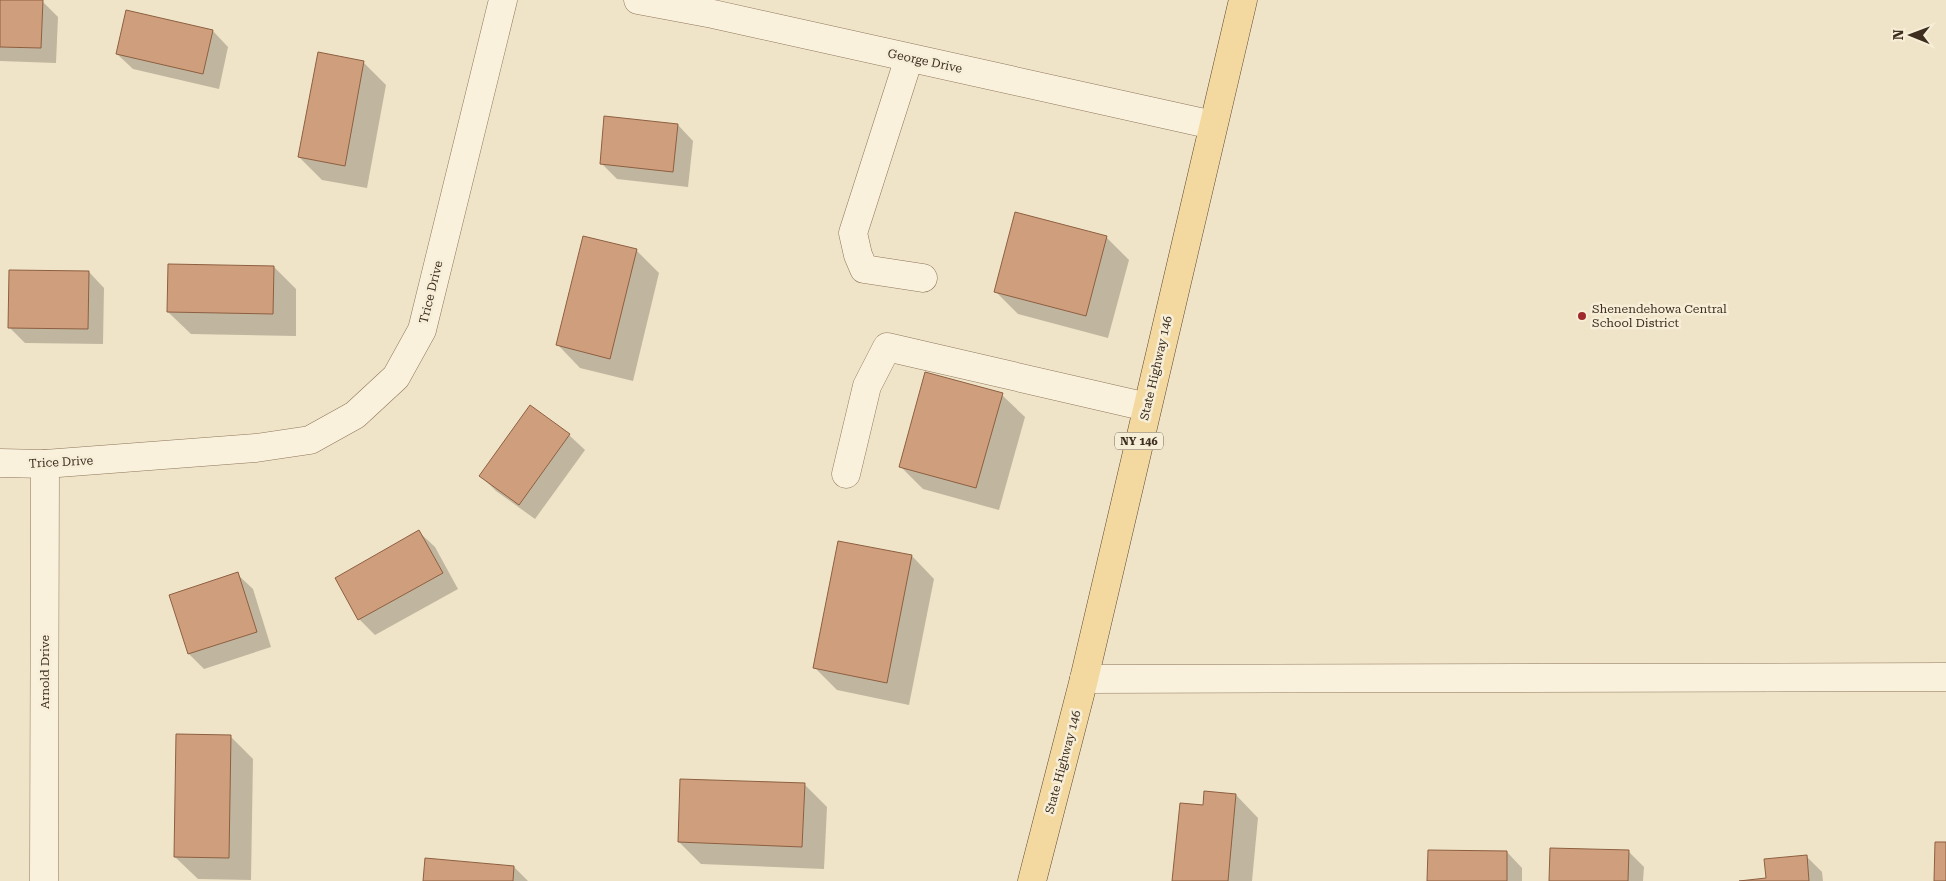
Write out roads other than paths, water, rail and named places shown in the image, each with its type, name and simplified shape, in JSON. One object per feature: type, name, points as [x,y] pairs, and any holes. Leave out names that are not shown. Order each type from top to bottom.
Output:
[{"type":"main road","name":"State Highway 146","points":[[1032,881],[1084,679],[1243,0]]},
{"type":"street","name":"Trice Drive","points":[[0,463],[45,464],[256,448],[310,440],[355,415],[396,377],[422,330],[503,0]]},
{"type":"street","name":"George Drive","points":[[638,0],[713,14],[1213,125]]},
{"type":"street","points":[[909,58],[853,233],[858,255],[864,269],[923,278]]},
{"type":"street","points":[[846,474],[867,386],[887,347],[1147,407]]},
{"type":"street","name":"Arnold Drive","points":[[44,881],[45,464]]},
{"type":"street","points":[[1084,679],[1946,677]]},
{"type":"place","name":"Shenendehowa Central School District","points":[[1582,316]]}]
